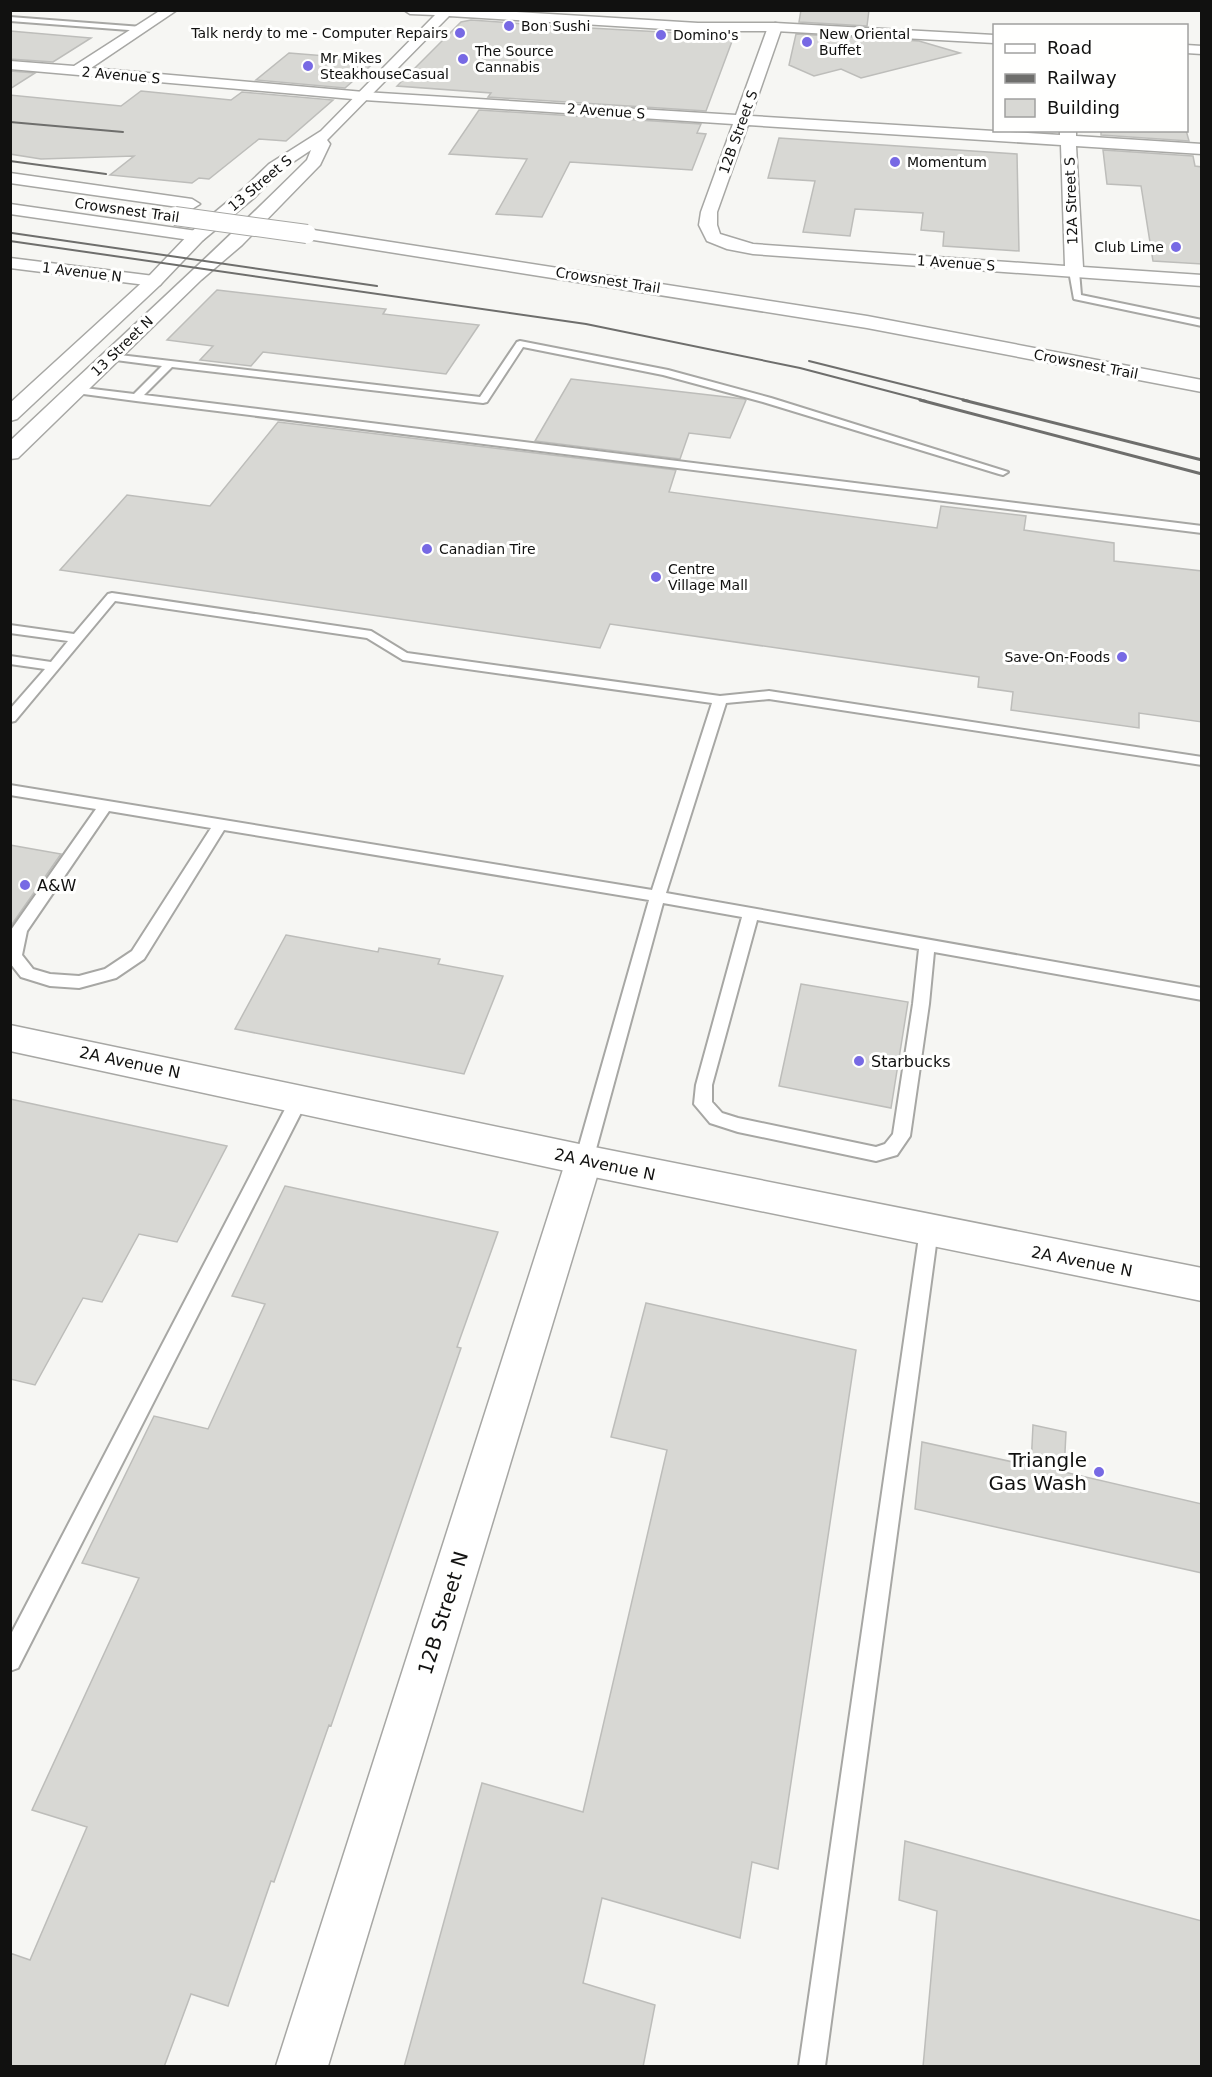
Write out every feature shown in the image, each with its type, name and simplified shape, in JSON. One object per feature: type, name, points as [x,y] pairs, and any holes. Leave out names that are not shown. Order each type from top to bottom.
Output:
[{"type":"main road","points":[[77,71],[171,10]]},
{"type":"main road","points":[[410,10],[698,27],[776,27]]},
{"type":"main road","points":[[547,10],[700,19],[776,27],[993,39]]},
{"type":"main road","name":"13 Street S","points":[[197,236],[249,193],[275,167],[326,134],[447,12]]},
{"type":"main road","name":"12B Street S","points":[[713,237],[708,225],[709,213],[776,27]]},
{"type":"main road","name":"2 Avenue S","points":[[10,65],[364,96],[743,120],[993,132]]},
{"type":"main road","name":"2 Avenue S","points":[[1003,132],[1068,135],[1202,149]]},
{"type":"main road","name":"13 Street S","points":[[236,241],[314,162],[326,134]]},
{"type":"main road","name":"12A Street S","points":[[1068,135],[1074,271]]},
{"type":"main road","name":"Crowsnest Trail","points":[[10,178],[192,204],[312,227],[867,322],[1202,386]]},
{"type":"main road","name":"Crowsnest Trail","points":[[10,194],[175,216],[497,246]]},
{"type":"main road","points":[[10,209],[197,236]]},
{"type":"main road","name":"13 Street N","points":[[10,415],[154,281],[197,236]]},
{"type":"main road","name":"1 Avenue S","points":[[713,237],[733,245],[753,249],[1202,281]]},
{"type":"main road","name":"13 Street N","points":[[10,453],[195,276],[236,241]]},
{"type":"main road","name":"1 Avenue N","points":[[10,263],[154,281]]},
{"type":"main road","name":"2A Avenue N","points":[[14,1044],[300,1097],[584,1160],[1202,1285]]},
{"type":"main road","name":"12B Street N","points":[[302,2067],[584,1160]]},
{"type":"lane","points":[[10,19],[142,29]]},
{"type":"lane","points":[[1074,271],[1077,297],[1202,323]]},
{"type":"lane","points":[[111,357],[483,400],[520,344],[664,372],[767,400],[1003,472]]},
{"type":"lane","points":[[136,398],[170,364]]},
{"type":"lane","points":[[76,390],[1202,530]]},
{"type":"lane","points":[[10,718],[112,597],[371,635],[404,656],[720,700],[769,695],[1202,761]]},
{"type":"lane","points":[[10,629],[77,638]]},
{"type":"lane","points":[[10,660],[54,666]]},
{"type":"lane","points":[[584,1160],[657,897],[720,700]]},
{"type":"lane","points":[[10,790],[751,913],[1202,994]]},
{"type":"lane","points":[[105,806],[19,930],[14,956],[27,973],[50,980],[79,982],[110,974],[138,955],[220,825]]},
{"type":"lane","points":[[751,913],[704,1085],[703,1104],[716,1118],[738,1125],[876,1154],[891,1150],[901,1136],[921,1004],[927,945]]},
{"type":"lane","points":[[10,1660],[300,1097]]},
{"type":"lane","points":[[812,2067],[929,1230]]},
{"type":"building","points":[[801,10],[869,10],[867,26],[799,22]]},
{"type":"building","points":[[471,20],[734,36],[706,111],[488,97],[491,93],[397,86],[461,22]]},
{"type":"building","points":[[10,31],[91,38],[53,62],[10,59]]},
{"type":"building","points":[[796,34],[919,41],[960,53],[861,78],[841,69],[814,76],[789,65]]},
{"type":"building","points":[[289,53],[377,60],[345,88],[256,80]]},
{"type":"building","points":[[10,71],[35,73],[10,89]]},
{"type":"building","points":[[141,91],[231,100],[242,92],[333,100],[286,141],[259,139],[209,179],[199,178],[192,183],[110,175],[134,156],[41,159],[10,154],[10,95],[121,106]]},
{"type":"building","points":[[479,110],[701,124],[697,133],[706,134],[692,170],[570,162],[542,217],[496,214],[527,159],[449,154]]},
{"type":"building","points":[[1101,132],[1187,132],[1189,141],[1101,135]]},
{"type":"building","points":[[779,138],[1017,154],[1019,251],[943,246],[944,232],[921,230],[923,213],[855,209],[850,236],[803,232],[815,181],[768,178]]},
{"type":"building","points":[[1103,150],[1193,156],[1195,166],[1202,167],[1202,264],[1153,261],[1141,186],[1107,184]]},
{"type":"building","points":[[217,290],[386,309],[383,314],[479,325],[446,374],[263,352],[251,366],[200,360],[213,346],[167,340]]},
{"type":"building","points":[[571,379],[746,400],[730,438],[689,433],[680,459],[535,441]]},
{"type":"building","name":"Centre Village Mall","points":[[278,422],[676,470],[669,492],[937,528],[941,506],[1026,516],[1024,530],[1114,543],[1114,561],[1202,571],[1202,722],[1139,713],[1139,728],[1011,710],[1013,692],[978,687],[979,677],[610,624],[600,648],[60,570],[127,495],[210,506]]},
{"type":"building","points":[[10,845],[61,854],[10,927]]},
{"type":"building","points":[[286,935],[378,952],[379,948],[440,959],[438,964],[503,976],[464,1074],[235,1029]]},
{"type":"building","points":[[801,984],[908,1002],[891,1108],[779,1086]]},
{"type":"building","points":[[10,1099],[227,1146],[177,1242],[139,1234],[102,1302],[83,1298],[35,1385],[10,1379]]},
{"type":"building","points":[[285,1186],[498,1232],[457,1347],[461,1348],[331,1726],[329,1725],[274,1882],[271,1881],[228,2006],[191,1994],[164,2067],[10,2067],[10,1953],[30,1960],[87,1827],[32,1810],[139,1578],[82,1563],[154,1416],[208,1429],[265,1304],[232,1296]]},
{"type":"building","points":[[646,1303],[856,1350],[778,1869],[752,1862],[740,1938],[602,1898],[583,1983],[655,2005],[643,2067],[404,2067],[482,1783],[583,1812],[667,1450],[611,1437]]},
{"type":"building","points":[[1033,1425],[1066,1432],[1064,1472],[1202,1504],[1202,1573],[915,1509],[922,1442],[1031,1466]]},
{"type":"building","points":[[905,1841],[1202,1921],[1202,2067],[923,2067],[937,1911],[899,1900]]},
{"type":"railway","points":[[10,122],[123,132]]},
{"type":"railway","points":[[10,161],[106,174]]},
{"type":"railway","points":[[12,233],[377,286]]},
{"type":"railway","points":[[10,241],[586,324],[800,368],[926,401]]},
{"type":"railway","points":[[809,361],[969,401]]},
{"type":"railway","points":[[920,400],[1202,474]]},
{"type":"railway","points":[[963,400],[1202,460]]},
{"type":"place","name":"Bon Sushi","points":[[509,26]]},
{"type":"place","name":"Talk nerdy to me - Computer Repairs","points":[[460,33]]},
{"type":"place","name":"Domino's","points":[[661,35]]},
{"type":"place","name":"New Oriental Buffet","points":[[807,42]]},
{"type":"place","name":"The Source Cannabis","points":[[463,59]]},
{"type":"place","name":"Mr Mikes SteakhouseCasual","points":[[308,66]]},
{"type":"place","name":"Momentum","points":[[895,162]]},
{"type":"place","name":"Club Lime","points":[[1176,247]]},
{"type":"place","name":"Canadian Tire","points":[[427,549]]},
{"type":"place","name":"Centre Village Mall","points":[[656,577]]},
{"type":"place","name":"Save-On-Foods","points":[[1122,657]]},
{"type":"place","name":"A&W","points":[[25,885]]},
{"type":"place","name":"Starbucks","points":[[859,1061]]},
{"type":"place","name":"Triangle Gas Wash","points":[[1099,1472]]}]
